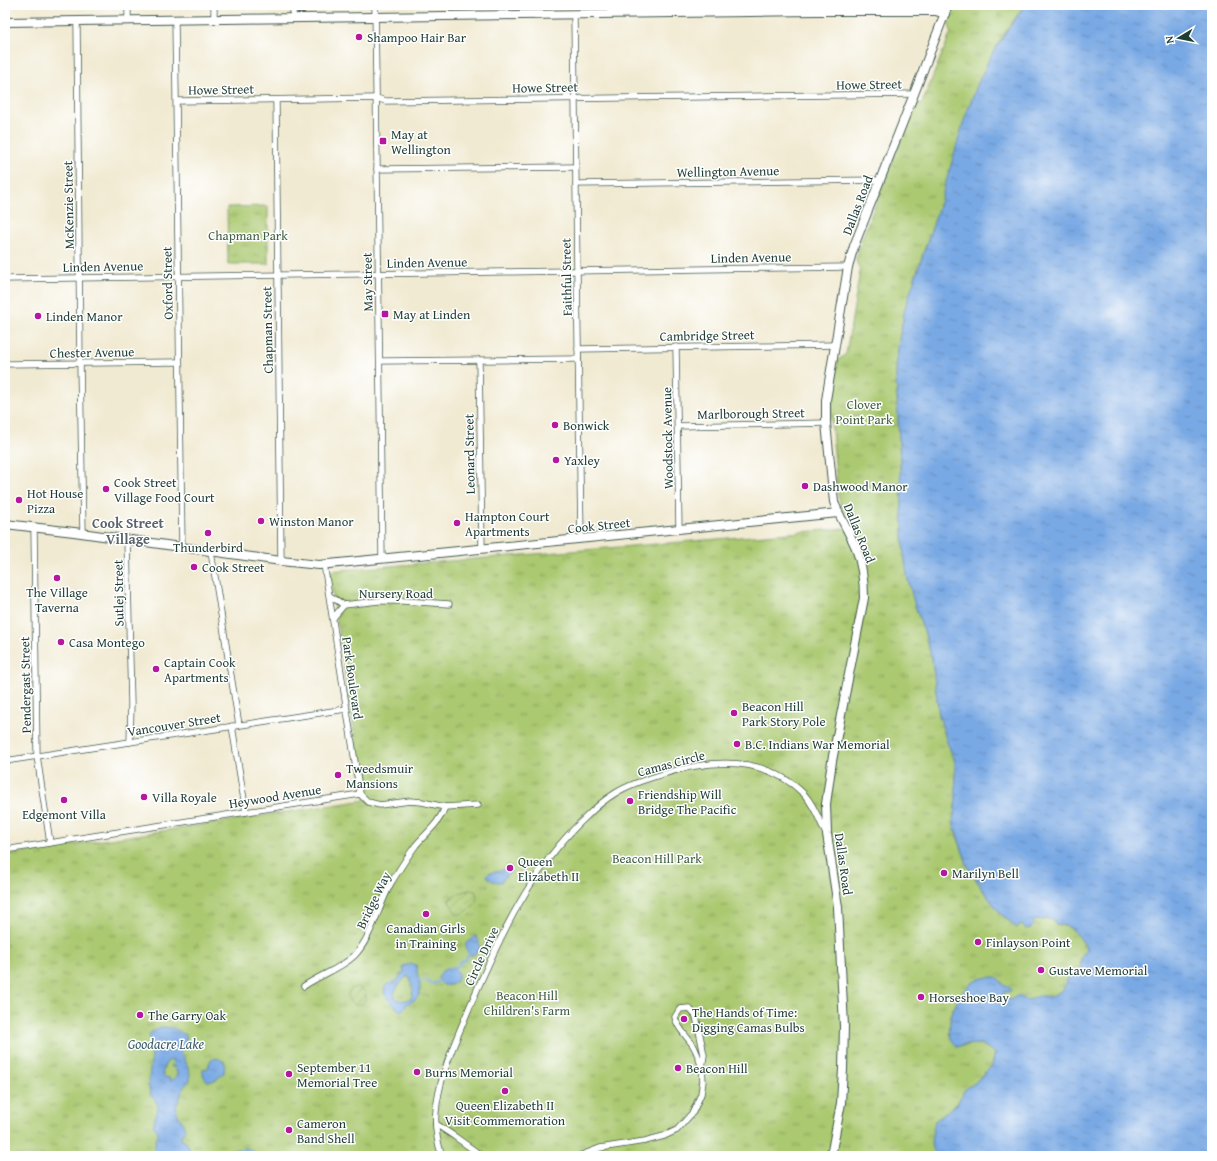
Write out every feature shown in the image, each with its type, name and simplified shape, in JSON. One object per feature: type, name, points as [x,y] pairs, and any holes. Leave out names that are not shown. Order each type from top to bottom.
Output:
[{"type":"main road","name":"Dallas Road","points":[[831,1156],[839,1118],[842,1088],[843,1003],[838,907],[826,834],[826,811],[828,785],[864,598],[864,578],[856,548],[834,502],[826,423],[826,400],[848,267],[854,246],[948,5]]},
{"type":"main road","points":[[5,22],[574,15],[721,9],[815,8],[884,8],[936,11],[945,14]]},
{"type":"main road","name":"Cook Street","points":[[5,524],[182,546],[211,552],[281,561],[324,564],[838,513]]},
{"type":"street","points":[[128,5],[128,20]]},
{"type":"street","points":[[214,5],[214,19]]},
{"type":"street","points":[[293,5],[293,18]]},
{"type":"street","name":"May Street","points":[[375,5],[382,559]]},
{"type":"street","name":"Faithful Street","points":[[574,15],[576,271],[581,538]]},
{"type":"street","name":"Oxford Street","points":[[175,20],[182,546]]},
{"type":"street","name":"McKenzie Street","points":[[77,21],[83,533]]},
{"type":"street","name":"Howe Street","points":[[176,101],[914,94]]},
{"type":"street","name":"Chapman Street","points":[[276,100],[281,561]]},
{"type":"street","points":[[377,169],[576,167]]},
{"type":"street","name":"Wellington Avenue","points":[[576,184],[879,180]]},
{"type":"street","name":"Linden Avenue","points":[[5,279],[848,267]]},
{"type":"street","name":"Cambridge Street","points":[[578,349],[836,345]]},
{"type":"street","name":"Woodstock Avenue","points":[[676,347],[679,529]]},
{"type":"street","points":[[380,361],[578,359]]},
{"type":"street","name":"Leonard Street","points":[[479,360],[482,548]]},
{"type":"street","name":"Chester Avenue","points":[[5,364],[179,362]]},
{"type":"street","name":"Marlborough Street","points":[[678,426],[826,423]]},
{"type":"street","name":"Pendergast Street","points":[[34,527],[36,756],[50,843]]},
{"type":"street","name":"Sutlej Street","points":[[128,540],[131,704],[130,742]]},
{"type":"street","points":[[211,552],[246,812]]},
{"type":"street","name":"Park Boulevard","points":[[324,564],[360,794]]},
{"type":"street","name":"Nursery Road","points":[[330,596],[344,605],[378,601],[449,604]]},
{"type":"street","name":"Nursery Road","points":[[333,618],[344,605]]},
{"type":"street","name":"Vancouver Street","points":[[5,761],[346,709]]},
{"type":"street","name":"Camas Circle","points":[[612,795],[643,780],[691,766],[720,762],[736,763],[772,773],[785,780],[798,790],[813,806],[826,834]]},
{"type":"street","points":[[360,794],[368,802],[380,805],[410,801],[445,807],[478,805]]},
{"type":"street","name":"Heywood Avenue","points":[[5,850],[360,794]]},
{"type":"street","name":"Circle Drive","points":[[442,1156],[437,1138],[436,1124],[436,1105],[441,1083],[460,1030],[495,950],[511,919],[536,877],[558,847],[574,829],[599,805],[612,795]]},
{"type":"street","name":"Bridge Way","points":[[304,986],[347,960],[361,947],[390,885],[416,845],[439,820],[445,807]]},
{"type":"street","points":[[579,1156],[600,1148],[650,1140],[664,1136],[677,1130],[693,1112],[702,1086],[704,1055],[696,1016],[689,1008],[680,1009],[676,1014],[676,1022],[693,1046],[702,1068]]},
{"type":"street","points":[[436,1124],[482,1156]]},
{"type":"green space","name":"Beacon Hill Park","points":[[952,5],[1025,5],[999,42],[978,83],[910,293],[900,332],[896,374],[904,554],[908,580],[932,659],[939,715],[947,742],[955,761],[956,799],[953,822],[968,867],[981,888],[1002,915],[1017,928],[1021,925],[1025,927],[1038,919],[1053,919],[1056,925],[1066,926],[1074,931],[1086,947],[1081,959],[1081,966],[1075,974],[1068,979],[1062,990],[1050,997],[1041,996],[1029,1000],[1015,998],[1011,999],[1006,997],[1003,993],[1006,991],[1002,982],[953,1008],[949,1034],[962,1045],[981,1044],[995,1052],[992,1066],[975,1083],[965,1089],[957,1104],[935,1121],[935,1154],[938,1156],[5,1156],[5,855],[365,800],[329,571],[850,528],[843,513],[838,495],[831,420],[831,404],[838,360],[846,354],[860,271],[856,259],[862,238],[914,107],[922,103],[951,32],[948,21]]},
{"type":"green space","name":"Chapman Park","points":[[268,206],[268,264],[228,264],[227,207]]},
{"type":"green space","points":[[469,890],[475,891],[477,899],[469,909],[457,915],[448,900],[459,893]]},
{"type":"green space","points":[[353,987],[361,987],[366,992],[364,1003],[361,1005],[353,1005],[348,1000],[348,992]]},
{"type":"water","points":[[1025,5],[1212,5],[1212,1156],[938,1156],[934,1153],[931,1145],[935,1121],[957,1104],[965,1089],[975,1083],[992,1066],[995,1053],[981,1044],[962,1045],[958,1047],[951,1039],[950,1022],[952,1014],[955,1005],[964,990],[977,980],[985,977],[996,977],[1003,985],[1009,986],[1011,991],[1003,993],[1008,998],[1014,998],[1018,995],[1027,1000],[1041,996],[1050,997],[1062,990],[1067,979],[1075,974],[1081,966],[1081,959],[1086,947],[1074,931],[1066,926],[1056,925],[1053,919],[1038,919],[1034,921],[1031,928],[1026,929],[1021,925],[1017,928],[1002,915],[968,867],[953,822],[956,799],[955,761],[947,742],[939,715],[932,659],[908,580],[904,554],[896,374],[898,347],[905,308],[936,216],[965,117],[978,83],[992,54]]},
{"type":"water","points":[[507,867],[511,870],[510,873],[501,882],[492,881],[489,879],[487,875],[489,873],[500,871]]},
{"type":"water","points":[[476,936],[480,947],[477,952],[471,955],[467,950],[466,943]]},
{"type":"water","points":[[413,964],[417,966],[420,993],[415,1000],[400,1011],[384,993],[385,986],[399,979],[401,974],[404,973],[403,967]],"holes":[[[406,977],[409,977],[412,988],[411,998],[407,1000],[396,999],[394,993],[395,991]]]},
{"type":"water","points":[[450,967],[455,969],[457,972],[458,979],[453,984],[443,985],[438,978],[442,971]]},
{"type":"water","name":"Goodacre Lake","points":[[161,1027],[176,1029],[185,1035],[187,1041],[185,1043],[185,1047],[180,1052],[188,1066],[190,1081],[184,1086],[176,1106],[177,1112],[185,1128],[184,1132],[181,1134],[181,1139],[187,1143],[191,1152],[195,1156],[157,1156],[153,1152],[155,1148],[155,1139],[158,1134],[156,1128],[154,1127],[154,1121],[158,1106],[149,1088],[152,1052],[149,1037],[155,1029]],"holes":[[[170,1060],[173,1062],[171,1067],[176,1067],[175,1070],[177,1071],[177,1074],[173,1080],[170,1081],[170,1078],[165,1078],[163,1072],[167,1062]]]},
{"type":"water","points":[[217,1058],[225,1062],[224,1073],[214,1080],[207,1081],[203,1075],[203,1069],[207,1068],[211,1060]]},
{"type":"water","points":[[245,1148],[252,1150],[259,1156],[219,1156],[228,1151]]},
{"type":"waterway","points":[[455,969],[460,962],[466,960],[469,953]]},
{"type":"waterway","points":[[418,980],[426,980],[431,984],[440,981]]},
{"type":"place","name":"Shampoo Hair Bar","points":[[359,37]]},
{"type":"place","name":"May at Wellington","points":[[383,141]]},
{"type":"place","name":"May at Linden","points":[[385,314]]},
{"type":"place","name":"Linden Manor","points":[[38,316]]},
{"type":"place","name":"Bonwick","points":[[555,425]]},
{"type":"place","name":"Yaxley","points":[[556,460]]},
{"type":"place","name":"Dashwood Manor","points":[[805,486]]},
{"type":"place","name":"Cook Street Village Food Court","points":[[106,489]]},
{"type":"place","name":"Hot House Pizza","points":[[19,500]]},
{"type":"place","name":"Winston Manor","points":[[261,521]]},
{"type":"place","name":"Hampton Court Apartments","points":[[457,523]]},
{"type":"place","name":"Thunderbird","points":[[208,533]]},
{"type":"place","name":"Cook Street","points":[[194,567]]},
{"type":"place","name":"The Village Taverna","points":[[57,578]]},
{"type":"place","name":"Casa Montego","points":[[61,642]]},
{"type":"place","name":"Captain Cook Apartments","points":[[156,669]]},
{"type":"place","name":"Beacon Hill Park Story Pole","points":[[734,713]]},
{"type":"place","name":"B.C. Indians War Memorial","points":[[737,744]]},
{"type":"place","name":"Tweedsmuir Mansions","points":[[338,775]]},
{"type":"place","name":"Villa Royale","points":[[144,797]]},
{"type":"place","name":"Edgemont Villa","points":[[64,800]]},
{"type":"place","name":"Friendship Will Bridge The Pacific","points":[[630,801]]},
{"type":"place","name":"Queen Elizabeth II","points":[[510,868]]},
{"type":"place","name":"Marilyn Bell","points":[[944,873]]},
{"type":"place","name":"Canadian Girls in Training","points":[[426,914]]},
{"type":"place","name":"Finlayson Point","points":[[978,942]]},
{"type":"place","name":"Gustave Memorial","points":[[1041,970]]},
{"type":"place","name":"Horseshoe Bay","points":[[921,997]]},
{"type":"place","name":"The Garry Oak","points":[[140,1015]]},
{"type":"place","name":"The Hands of Time: Digging Camas Bulbs","points":[[684,1019]]},
{"type":"place","name":"Beacon Hill","points":[[678,1068]]},
{"type":"place","name":"Burns Memorial","points":[[417,1072]]},
{"type":"place","name":"September 11 Memorial Tree","points":[[289,1074]]},
{"type":"place","name":"Queen Elizabeth II Visit Commemoration","points":[[505,1091]]},
{"type":"place","name":"Cameron Band Shell","points":[[289,1130]]},
{"type":"district","name":"Cook Street Village","points":[[128,532]]},
{"type":"park label","name":"Clover Point Park","points":[[864,412]]},
{"type":"park label","name":"Beacon Hill Children's Farm","points":[[527,1002]]}]
